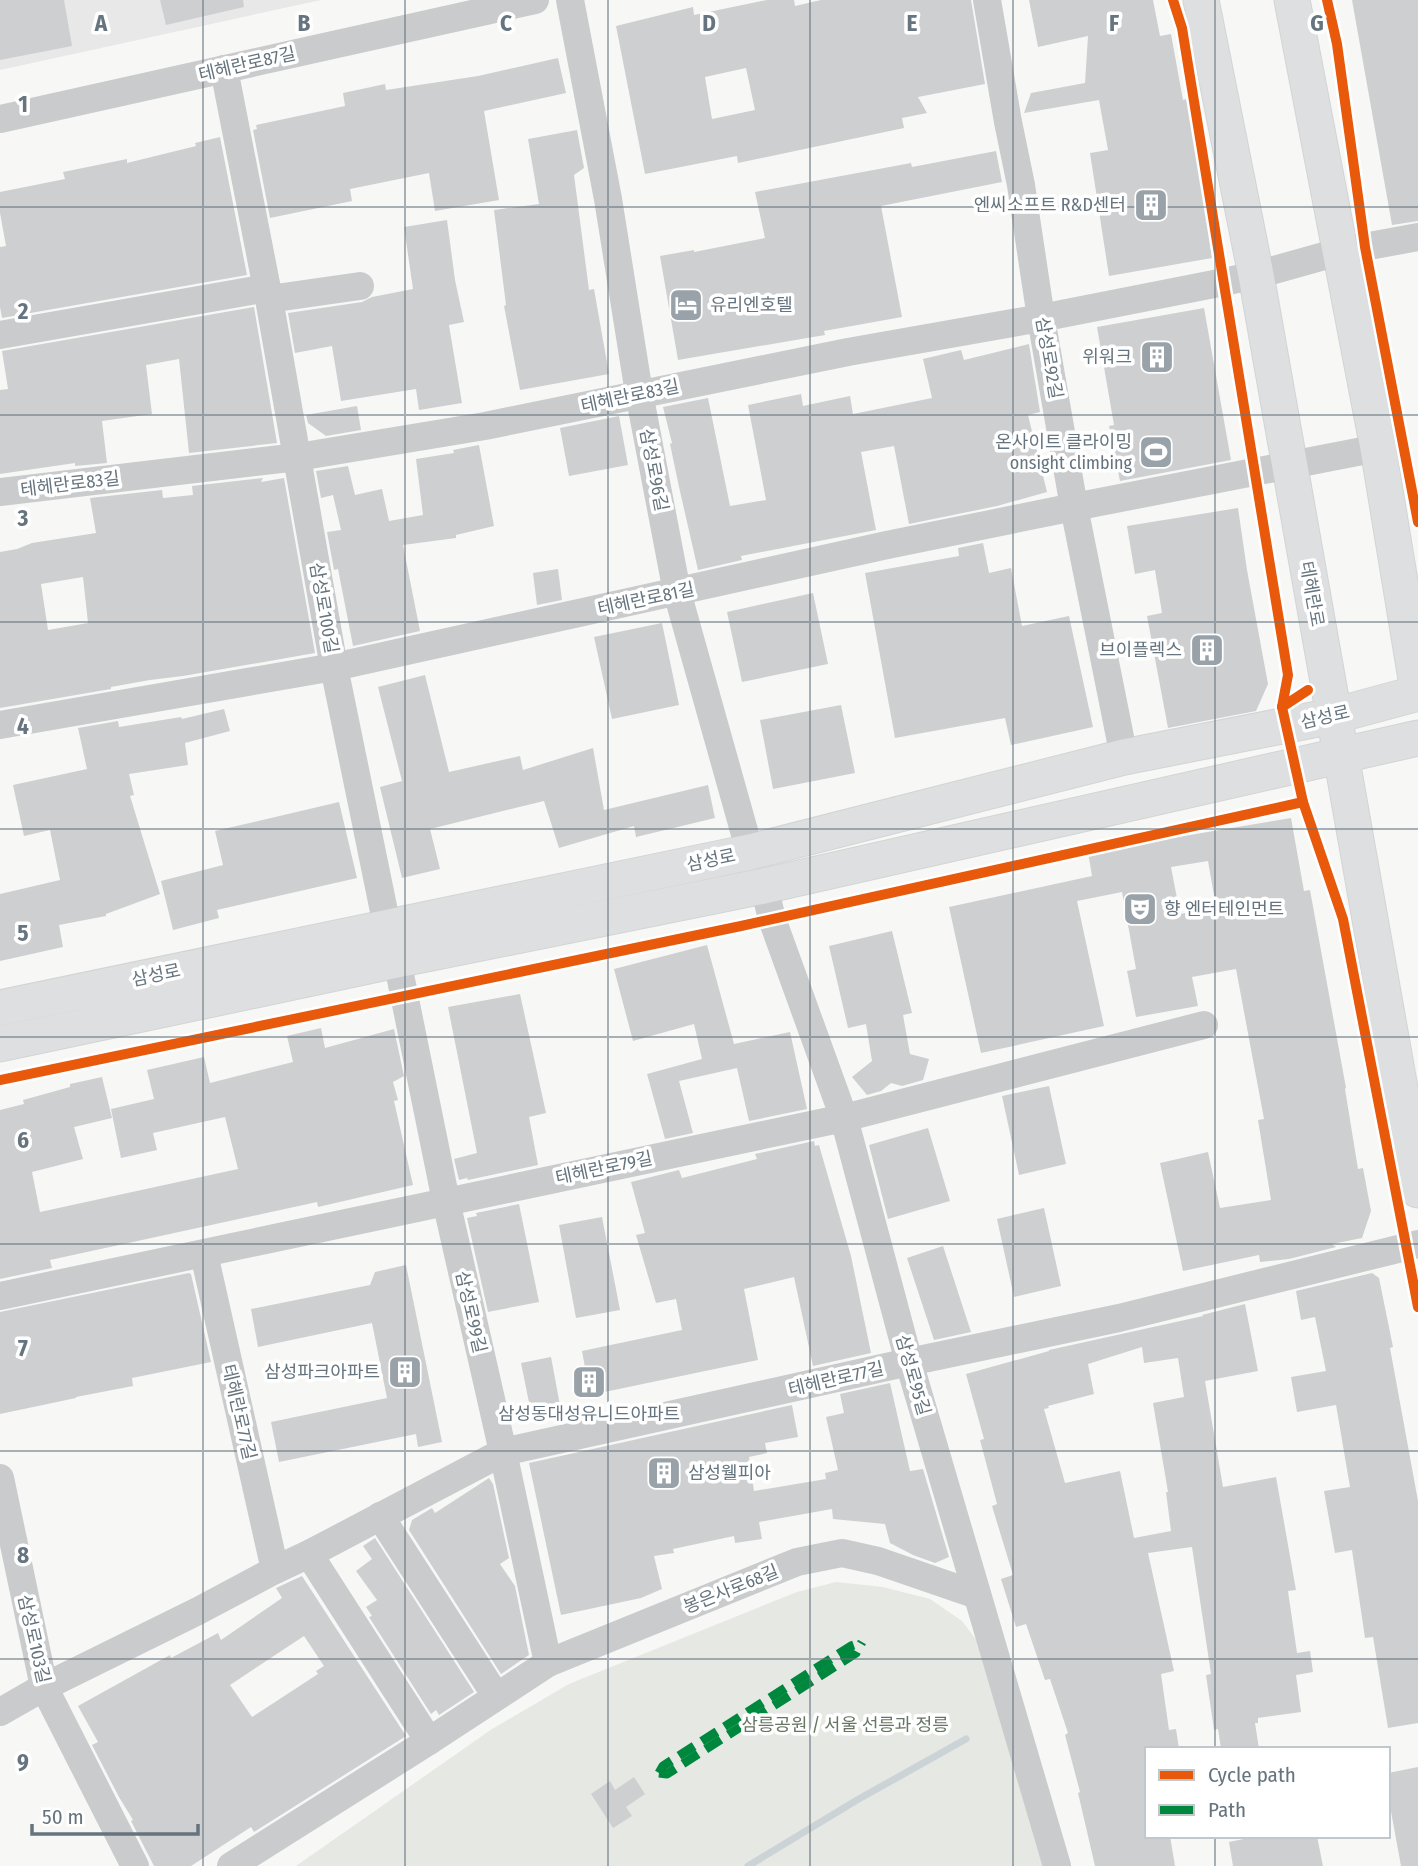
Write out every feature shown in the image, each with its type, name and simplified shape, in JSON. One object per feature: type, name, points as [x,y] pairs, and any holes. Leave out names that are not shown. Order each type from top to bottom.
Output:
[{"type":"main road","name":"테헤란로","points":[[1201,0],[1256,275],[1418,1190]]},
{"type":"main road","points":[[1293,0],[1378,448],[1418,692]]},
{"type":"main road","name":"삼성로","points":[[0,1008],[750,852],[1124,757],[1333,716],[1418,692]]},
{"type":"main road","name":"삼성로","points":[[0,1044],[764,886],[1418,738]]},
{"type":"street","name":"테헤란로87길","points":[[0,119],[535,0]]},
{"type":"street","name":"삼성로96길","points":[[570,0],[677,592],[750,852]]},
{"type":"street","name":"삼성로92길","points":[[988,0],[1074,507],[1124,757]]},
{"type":"street","name":"삼성로100길","points":[[225,69],[298,457],[334,667],[387,926]]},
{"type":"street","name":"테헤란로83길","points":[[0,492],[298,457],[485,426],[848,352],[1041,318],[1256,275],[1342,251],[1418,237]]},
{"type":"street","points":[[0,335],[268,294],[360,286]]},
{"type":"street","name":"테헤란로81길","points":[[0,725],[334,667],[887,545],[1378,448]]},
{"type":"street","name":"삼성로95길","points":[[764,886],[772,919],[844,1118],[909,1362],[1057,1866]]},
{"type":"street","name":"삼성로99길","points":[[397,960],[446,1201],[548,1663]]},
{"type":"street","name":"테헤란로79길","points":[[0,1296],[844,1118],[1204,1025]]},
{"type":"street","name":"테헤란로77길","points":[[0,1712],[503,1452],[1119,1318],[1418,1244]]},
{"type":"street","name":"테헤란로77길","points":[[204,1254],[275,1570]]},
{"type":"street","name":"삼성로103길","points":[[0,1478],[44,1688],[135,1866]]},
{"type":"street","points":[[380,1516],[496,1696]]},
{"type":"street","name":"봉은사로68길","points":[[231,1866],[548,1663],[797,1562],[842,1553],[878,1561],[977,1595]]},
{"type":"street","points":[[309,1554],[429,1741]]},
{"type":"shaded area","points":[[0,0],[321,0],[0,70]]},
{"type":"green space","name":"삼릉공원 / 서울 선릉과 정릉","points":[[836,1582],[883,1587],[930,1599],[962,1621],[980,1645],[1047,1866],[296,1866],[492,1729],[569,1684],[797,1592]]},
{"type":"building","points":[[0,0],[64,0],[72,46],[0,60]]},
{"type":"building","points":[[160,0],[243,0],[244,7],[166,25]]},
{"type":"building","points":[[767,0],[794,0],[795,6],[821,0],[971,0],[985,84],[918,97],[927,113],[902,118],[904,128],[738,163],[737,156],[645,174],[616,26],[693,7],[694,15]],"holes":[[[746,68],[755,110],[712,119],[705,77]]]},
{"type":"building","points":[[1029,0],[1153,0],[1160,36],[1171,34],[1183,100],[1187,99],[1195,135],[1212,258],[1109,276],[1090,153],[1108,150],[1099,100],[1024,113],[1031,93],[1085,83],[1088,36],[1038,47]]},
{"type":"building","points":[[1352,0],[1418,0],[1418,221],[1392,225]]},
{"type":"building","points":[[558,58],[566,93],[484,111],[499,200],[435,211],[429,173],[350,189],[352,201],[270,218],[253,130],[257,129],[256,125],[345,106],[343,93],[385,84],[386,90],[478,76]]},
{"type":"building","points":[[577,130],[584,168],[574,175],[589,290],[594,289],[609,374],[520,390],[504,306],[494,210],[539,204],[528,139]]},
{"type":"building","points":[[220,137],[247,275],[2,318],[0,247],[6,246],[0,213],[0,192],[65,179],[63,172],[127,159],[127,163],[196,146],[195,143]]},
{"type":"building","points":[[996,151],[1002,182],[881,206],[902,317],[824,331],[825,335],[678,360],[660,256],[765,238],[755,192],[911,163],[912,167]]},
{"type":"building","points":[[447,220],[464,322],[449,325],[462,403],[419,410],[416,389],[341,401],[332,346],[295,353],[288,313],[362,302],[372,297],[413,289],[404,227]]},
{"type":"building","points":[[254,307],[277,443],[189,453],[179,359],[146,365],[152,414],[102,421],[107,463],[75,466],[75,463],[0,474],[0,390],[8,389],[2,351]]},
{"type":"building","points":[[1204,308],[1231,460],[1120,481],[1109,426],[1114,425],[1097,327]]},
{"type":"building","points":[[1029,344],[1040,412],[1028,415],[1047,492],[997,506],[909,524],[894,446],[861,452],[876,530],[741,556],[742,560],[698,570],[663,407],[708,398],[730,506],[766,500],[748,405],[801,394],[803,406],[850,396],[853,414],[932,398],[923,359],[961,350],[964,360]]},
{"type":"building","points":[[357,406],[361,430],[326,436],[308,423],[306,415]]},
{"type":"building","points":[[619,416],[628,465],[569,476],[560,428]]},
{"type":"building","points":[[479,445],[494,526],[456,535],[456,538],[403,545],[420,631],[353,646],[338,569],[334,570],[327,532],[341,530],[333,495],[321,498],[316,471],[348,466],[355,495],[382,489],[389,521],[423,515],[416,459],[454,453],[453,450]]},
{"type":"building","points":[[284,478],[315,653],[0,708],[0,552],[32,543],[96,533],[90,498],[162,490],[163,498],[193,495],[192,486]],"holes":[[[83,577],[88,623],[48,630],[41,584]]]},
{"type":"building","points":[[1238,508],[1268,684],[1256,711],[1168,728],[1147,616],[1162,613],[1155,570],[1135,574],[1127,526]]},
{"type":"building","points":[[983,543],[989,573],[1011,568],[1022,626],[1069,616],[1093,727],[1011,745],[1005,718],[895,738],[865,573],[959,556],[958,548]]},
{"type":"building","points":[[558,569],[562,600],[537,605],[533,573]]},
{"type":"building","points":[[813,593],[828,664],[742,682],[727,612]]},
{"type":"building","points":[[662,623],[679,705],[612,719],[594,637]]},
{"type":"building","points":[[425,675],[449,772],[520,756],[523,770],[593,748],[604,810],[708,785],[715,818],[636,837],[634,826],[559,848],[544,801],[430,829],[440,869],[402,878],[380,787],[402,781],[378,687]]},
{"type":"building","points":[[841,705],[855,773],[773,789],[760,720]]},
{"type":"building","points":[[224,709],[230,731],[185,743],[188,765],[129,774],[134,795],[130,796],[160,894],[106,916],[59,925],[63,947],[0,961],[0,894],[60,880],[50,830],[24,836],[13,785],[87,769],[78,728],[118,721],[119,727],[181,717],[182,719]]},
{"type":"building","points":[[339,802],[357,878],[217,910],[219,918],[173,930],[161,881],[223,865],[215,831]]},
{"type":"building","points":[[1291,818],[1304,891],[1310,890],[1358,1169],[1363,1168],[1371,1211],[1362,1238],[1332,1244],[1336,1247],[1289,1259],[1260,1262],[1259,1255],[1183,1271],[1160,1163],[1208,1152],[1220,1208],[1271,1200],[1258,1120],[1264,1119],[1236,969],[1192,977],[1198,1006],[1136,1017],[1127,971],[1136,969],[1122,892],[1077,901],[1104,1026],[981,1053],[949,907],[1092,876],[1088,852],[1165,837],[1166,839]],"holes":[[[1208,861],[1216,907],[1180,914],[1171,867]]]},
{"type":"building","points":[[892,931],[912,1013],[903,1015],[910,1054],[929,1059],[923,1080],[902,1086],[891,1083],[881,1091],[867,1095],[852,1077],[872,1061],[866,1024],[848,1028],[829,946]]},
{"type":"building","points":[[707,945],[734,1044],[790,1032],[807,1109],[749,1121],[737,1068],[679,1081],[693,1133],[665,1139],[647,1074],[702,1059],[694,1024],[633,1041],[614,969]]},
{"type":"building","points":[[520,994],[546,1113],[529,1117],[538,1165],[459,1180],[454,1159],[477,1153],[448,1007]]},
{"type":"building","points":[[321,1028],[325,1048],[394,1029],[404,1076],[393,1082],[398,1100],[394,1101],[413,1185],[318,1207],[317,1202],[50,1260],[52,1268],[0,1279],[0,1110],[24,1104],[23,1100],[70,1087],[70,1084],[102,1077],[112,1118],[74,1127],[83,1159],[32,1172],[40,1212],[238,1169],[225,1117],[153,1133],[157,1150],[121,1158],[111,1109],[154,1099],[147,1070],[204,1057],[210,1083],[293,1062],[287,1036]]},
{"type":"building","points":[[1049,1086],[1066,1164],[1019,1175],[1002,1096]]},
{"type":"building","points":[[928,1128],[950,1201],[888,1219],[869,1145]]},
{"type":"building","points":[[814,1141],[815,1146],[819,1145],[851,1256],[871,1353],[813,1366],[794,1277],[744,1289],[758,1360],[590,1395],[582,1351],[682,1330],[676,1299],[656,1303],[636,1235],[645,1233],[631,1182],[679,1170],[682,1178],[757,1159],[755,1154]]},
{"type":"building","points":[[519,1204],[539,1302],[488,1312],[467,1218],[477,1216],[476,1213]]},
{"type":"building","points":[[1044,1208],[1061,1286],[1014,1297],[997,1219]]},
{"type":"building","points":[[602,1217],[620,1310],[576,1318],[559,1225]]},
{"type":"building","points":[[943,1246],[971,1332],[934,1340],[907,1258]]},
{"type":"building","name":"삼성파크아파트","points":[[406,1265],[442,1442],[418,1447],[416,1434],[279,1462],[271,1422],[387,1398],[372,1323],[258,1347],[251,1309],[370,1285],[375,1272]]},
{"type":"building","points":[[189,1273],[211,1362],[132,1378],[133,1386],[0,1414],[0,1312]]},
{"type":"building","points":[[1372,1273],[1379,1278],[1393,1347],[1390,1348],[1418,1501],[1418,1723],[1388,1728],[1373,1637],[1365,1638],[1352,1550],[1335,1553],[1324,1491],[1350,1487],[1336,1405],[1297,1412],[1291,1377],[1326,1371],[1315,1317],[1301,1320],[1296,1291]]},
{"type":"building","points":[[1245,1304],[1258,1371],[1205,1381],[1223,1487],[1276,1477],[1296,1590],[1288,1591],[1297,1653],[1310,1651],[1313,1672],[1296,1675],[1301,1712],[1258,1718],[1258,1723],[1255,1723],[1259,1747],[1221,1747],[1218,1729],[1214,1730],[1206,1675],[1211,1674],[1192,1547],[1148,1553],[1174,1671],[1161,1674],[1169,1730],[1176,1729],[1179,1747],[1145,1747],[1145,1838],[1170,1838],[1175,1866],[1095,1866],[1065,1735],[1068,1733],[1050,1679],[1045,1680],[1026,1624],[1016,1627],[1001,1579],[1013,1575],[992,1506],[997,1504],[980,1440],[984,1439],[966,1374],[1049,1350]],"holes":[[[1142,1347],[1144,1363],[1178,1358],[1184,1397],[1153,1403],[1168,1492],[1171,1531],[1134,1538],[1120,1471],[1065,1483],[1044,1409],[1094,1394],[1088,1364]]]},
{"type":"building","points":[[551,1357],[562,1416],[533,1422],[521,1363]]},
{"type":"building","points":[[890,1383],[910,1471],[923,1469],[949,1557],[935,1563],[913,1555],[890,1543],[885,1524],[833,1519],[832,1509],[759,1522],[762,1539],[735,1543],[734,1536],[673,1549],[674,1553],[654,1556],[662,1589],[641,1598],[561,1615],[529,1463],[792,1405],[798,1437],[765,1443],[767,1453],[749,1457],[754,1491],[826,1479],[825,1473],[838,1470],[826,1417],[844,1413],[840,1394]]},
{"type":"building","points":[[489,1478],[493,1484],[509,1558],[500,1564],[515,1586],[529,1655],[501,1674],[409,1530],[412,1520],[432,1508],[435,1513]]},
{"type":"building","points":[[375,1538],[474,1692],[439,1715],[436,1710],[431,1714],[369,1617],[372,1616],[366,1607],[377,1600],[356,1571],[372,1559],[363,1546]]},
{"type":"building","points":[[302,1576],[406,1736],[254,1832],[251,1827],[191,1866],[154,1866],[131,1821],[133,1820],[92,1745],[98,1742],[78,1706],[170,1655],[171,1658],[218,1633],[221,1640],[282,1598],[276,1588]],"holes":[[[304,1636],[324,1666],[316,1671],[318,1674],[252,1717],[230,1685]]]},
{"type":"building","points":[[1418,1767],[1418,1866],[1401,1866],[1390,1806],[1390,1773]]},
{"type":"building","points":[[634,1777],[645,1794],[626,1807],[632,1816],[613,1828],[591,1794],[610,1781],[615,1790]]},
{"type":"building","points":[[1248,1838],[1317,1838],[1323,1866],[1233,1866],[1229,1842]]},
{"type":"waterway","points":[[748,1866],[857,1800],[966,1739]]},
{"type":"marked path","points":[[659,1773],[667,1774],[856,1653],[862,1642]]},
{"type":"marked path","points":[[659,1773],[663,1766],[851,1646],[862,1642]]},
{"type":"cycle path","points":[[1173,0],[1182,28],[1288,675],[1282,707]]},
{"type":"cycle path","points":[[1327,0],[1337,44],[1365,247],[1418,522]]},
{"type":"cycle path","points":[[1308,690],[1282,707],[1303,802],[1343,919],[1418,1307]]},
{"type":"cycle path","points":[[0,1080],[741,926],[1303,802]]},
{"type":"place","name":"엔씨소프트 R&D센터","points":[[1151,205]]},
{"type":"place","name":"유리엔호텔","points":[[686,305]]},
{"type":"place","name":"위워크","points":[[1157,357]]},
{"type":"place","name":"온사이트 클라이밍 onsight climbing","points":[[1156,452]]},
{"type":"place","name":"브이플렉스","points":[[1207,650]]},
{"type":"place","name":"향 엔터테인먼트","points":[[1140,909]]},
{"type":"place","name":"삼성파크아파트","points":[[405,1372]]},
{"type":"place","name":"삼성동대성유니드아파트","points":[[589,1382]]},
{"type":"place","name":"삼성웰피아","points":[[664,1473]]}]
